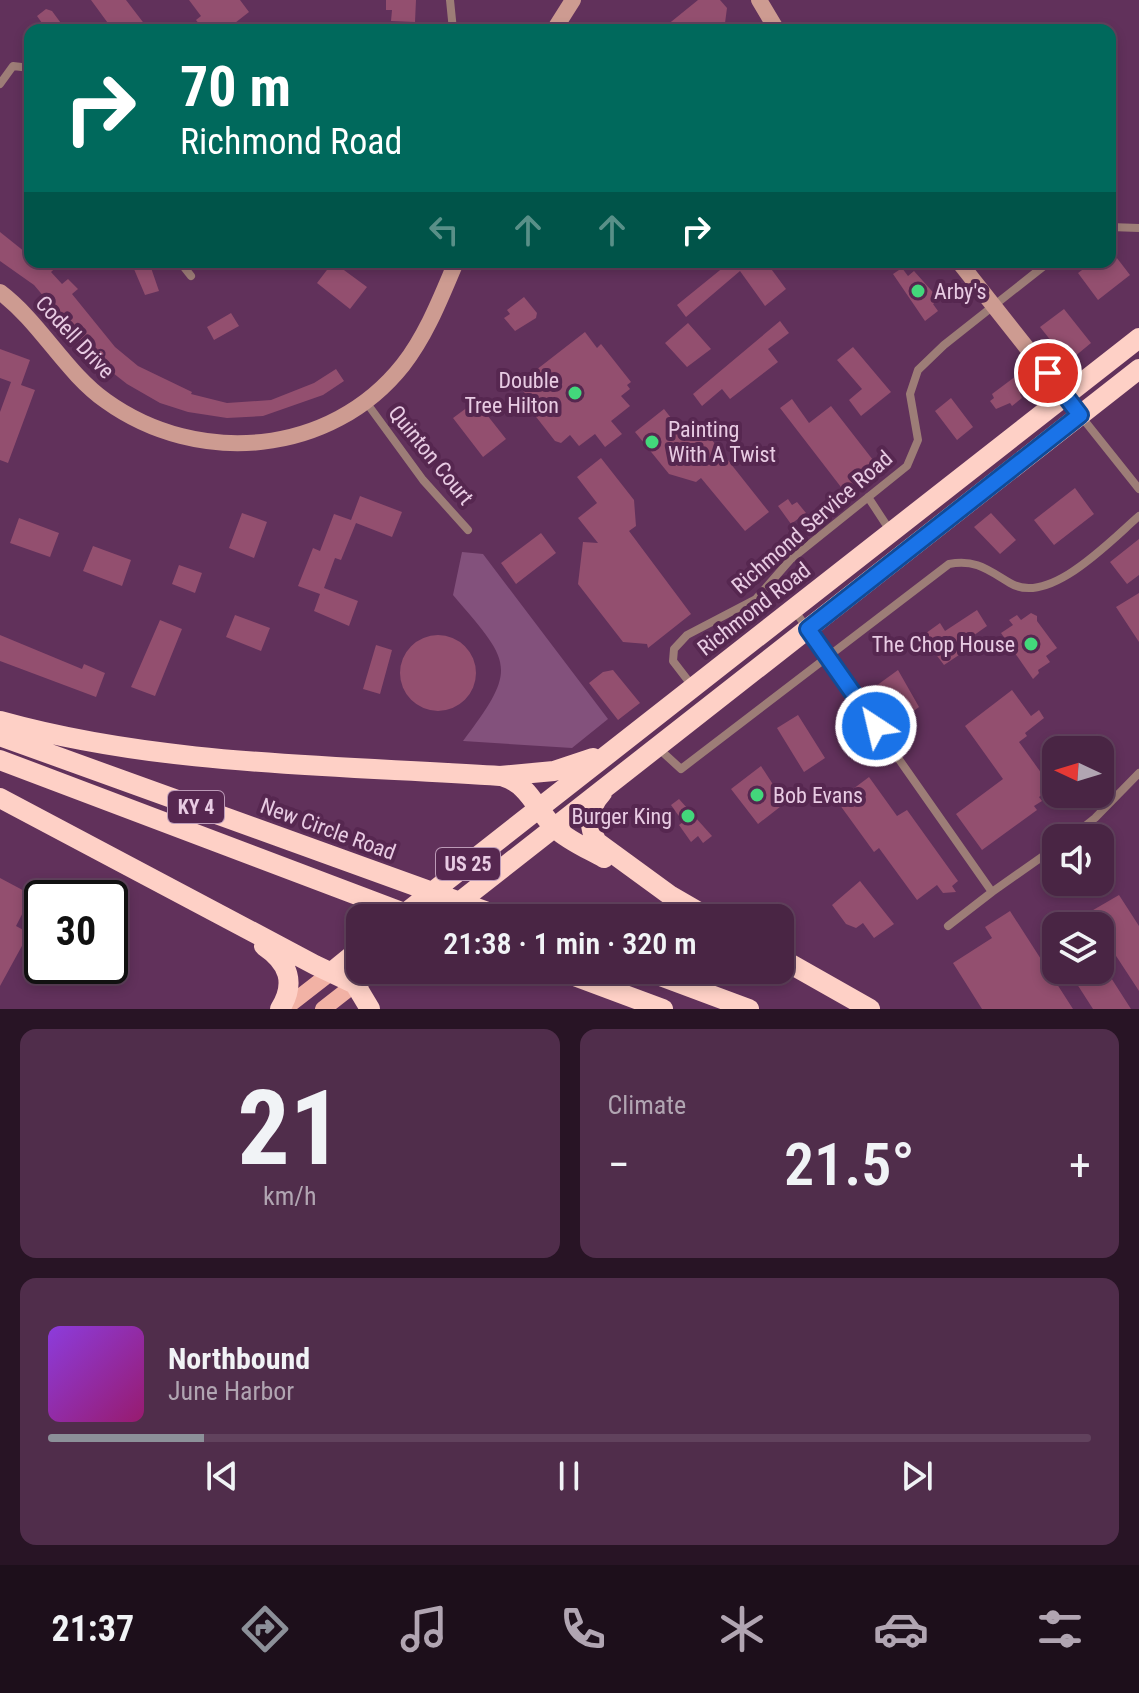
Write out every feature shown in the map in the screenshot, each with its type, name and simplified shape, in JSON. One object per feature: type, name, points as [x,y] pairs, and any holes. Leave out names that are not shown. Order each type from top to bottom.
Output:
[{"type":"highway","name":"Richmond Road","points":[[417,904],[1139,338]]},
{"type":"highway","name":"US 25","points":[[457,904],[1139,369]]},
{"type":"highway","points":[[0,721],[89,743],[167,753],[500,776],[567,768],[615,749]]},
{"type":"highway","name":"New Circle Road","points":[[0,736],[466,904]]},
{"type":"highway","name":"KY 4","points":[[0,760],[381,904]]},
{"type":"highway","points":[[500,776],[518,783],[554,828],[685,904]]},
{"type":"highway","points":[[613,781],[591,808],[594,838],[605,850],[660,889]]},
{"type":"highway","points":[[0,798],[218,915],[346,979]]},
{"type":"highway","points":[[218,915],[269,949],[283,963],[290,985],[282,1009]]},
{"type":"highway","points":[[333,971],[346,960]]},
{"type":"highway","points":[[794,966],[870,1009]]},
{"type":"highway","points":[[355,984],[370,1009]]},
{"type":"highway","points":[[596,984],[663,1009]]},
{"type":"highway","points":[[682,984],[749,1009]]},
{"type":"main road","points":[[282,1009],[333,971]]},
{"type":"main road","points":[[323,1009],[355,984]]},
{"type":"street","points":[[450,0],[452,24]]},
{"type":"street","points":[[558,24],[573,0]]},
{"type":"street","points":[[759,0],[773,24]]},
{"type":"street","points":[[0,84],[13,66],[24,67]]},
{"type":"street","points":[[1116,227],[1139,228]]},
{"type":"street","points":[[185,268],[191,276]]},
{"type":"street","name":"Codell Drive","points":[[0,292],[25,314],[103,399],[141,423],[183,438],[227,444],[278,440],[319,427],[366,402],[415,348],[453,268]]},
{"type":"street","points":[[964,268],[1139,489]]},
{"type":"street","name":"Richmond Service Road","points":[[694,688],[673,661],[677,644],[702,625],[756,599],[790,560],[907,466],[916,452],[918,431],[910,394],[918,370],[936,351],[1042,268]]},
{"type":"street","name":"Quinton Court","points":[[366,402],[423,480],[468,530]]},
{"type":"street","points":[[868,497],[891,532]]},
{"type":"street","points":[[657,747],[681,769],[949,564],[971,562],[990,568],[1014,586],[1038,589],[1063,578],[1139,516]]},
{"type":"street","points":[[794,609],[992,892]]},
{"type":"street","points":[[1087,824],[1139,773]]},
{"type":"street","points":[[948,926],[1042,857]]},
{"type":"shaded area","points":[[462,552],[483,554],[608,719],[572,748],[463,741],[493,697],[500,680],[501,666],[487,636],[453,595]]},
{"type":"building","points":[[91,0],[126,0],[144,24],[109,24]]},
{"type":"building","points":[[189,0],[240,0],[249,12],[234,24],[199,24],[196,20],[201,16]]},
{"type":"building","points":[[386,0],[416,0],[415,22],[391,21],[392,10],[386,10]]},
{"type":"building","points":[[698,0],[720,0],[727,8],[724,24],[668,24]]},
{"type":"building","points":[[46,9],[52,11],[62,24],[43,24],[37,16]]},
{"type":"building","points":[[0,232],[24,251],[24,268],[55,268],[51,272],[62,284],[68,279],[78,289],[72,294],[115,347],[138,366],[191,394],[227,403],[271,400],[314,383],[336,369],[344,381],[323,395],[263,416],[227,418],[188,412],[160,403],[127,384],[99,362],[34,285],[0,261]]},
{"type":"building","points":[[1116,257],[1130,275],[1098,300],[1078,273],[1085,268],[1116,268]]},
{"type":"building","points":[[134,268],[151,268],[159,291],[145,295]]},
{"type":"building","points":[[328,268],[341,268],[367,287],[350,309],[317,283]]},
{"type":"building","points":[[723,268],[770,268],[786,289],[765,306],[740,271],[686,317],[677,305]]},
{"type":"building","name":"Arby's","points":[[902,268],[908,276],[914,271],[939,299],[933,304],[938,311],[925,321],[893,274]]},
{"type":"building","points":[[524,297],[537,313],[536,318],[515,331],[504,318],[510,314],[507,310]]},
{"type":"building","points":[[1064,309],[1091,343],[1068,362],[1040,327]]},
{"type":"building","points":[[231,313],[239,326],[214,340],[207,327]]},
{"type":"building","points":[[780,321],[789,333],[768,349],[778,362],[730,399],[722,389],[702,406],[693,394]]},
{"type":"building","points":[[688,323],[711,349],[687,367],[665,343]]},
{"type":"building","name":"Double Tree Hilton","points":[[585,332],[597,348],[601,344],[631,382],[627,385],[630,389],[621,396],[630,406],[611,421],[622,434],[605,447],[595,434],[579,446],[570,435],[561,443],[555,441],[526,404],[530,400],[518,384]]},
{"type":"building","points":[[853,347],[891,392],[861,416],[849,400],[862,389],[837,360]]},
{"type":"building","points":[[0,349],[30,360],[21,385],[35,390],[8,463],[0,460],[0,412],[11,382],[0,378]]},
{"type":"building","points":[[1016,376],[1027,389],[1020,394],[1022,398],[1012,406],[1010,403],[996,409],[990,401],[994,398],[992,394]]},
{"type":"building","points":[[951,398],[973,427],[957,440],[935,411]]},
{"type":"building","points":[[792,399],[809,423],[831,406],[880,469],[844,491],[780,408]]},
{"type":"building","points":[[476,401],[506,439],[483,457],[453,418]]},
{"type":"building","points":[[664,409],[686,437],[700,425],[769,512],[745,531],[701,478],[696,482],[669,474],[635,432]]},
{"type":"building","points":[[601,458],[634,500],[636,526],[629,531],[691,614],[648,648],[647,644],[623,642],[578,584],[583,542],[598,543],[578,518],[597,503],[577,477]]},
{"type":"building","points":[[1075,488],[1094,514],[1054,545],[1034,520]]},
{"type":"building","points":[[360,496],[402,512],[392,537],[356,523],[341,560],[335,558],[324,588],[358,601],[349,626],[314,611],[320,594],[298,586],[313,548],[320,551],[334,514],[351,520]]},
{"type":"building","points":[[788,499],[792,505],[797,502],[806,513],[791,524],[778,506]]},
{"type":"building","points":[[242,513],[267,522],[254,558],[229,548]]},
{"type":"building","points":[[991,513],[1016,540],[1000,554],[974,527]]},
{"type":"building","points":[[19,518],[59,533],[50,557],[10,543]]},
{"type":"building","points":[[541,533],[556,553],[516,584],[501,563]]},
{"type":"building","points":[[1139,539],[1139,575],[1127,584],[1110,562]]},
{"type":"building","points":[[93,546],[131,560],[122,586],[83,571]]},
{"type":"building","points":[[179,565],[202,573],[195,593],[172,584]]},
{"type":"building","points":[[1139,593],[1139,642],[1116,607]]},
{"type":"building","points":[[977,610],[987,626],[970,638],[974,645],[944,665],[922,636],[940,623],[945,631]]},
{"type":"building","name":"The Chop House","points":[[1031,613],[1037,616],[1037,621],[1057,648],[1046,656],[1050,662],[1038,670],[1033,679],[1001,633],[1013,625],[1009,620],[1017,615],[1021,620]]},
{"type":"building","points":[[235,615],[270,628],[261,651],[226,637]]},
{"type":"building","points":[[160,620],[182,629],[155,696],[131,687]]},
{"type":"building","points":[[0,635],[82,669],[84,664],[105,673],[96,697],[0,661]]},
{"type":"building","points":[[438,635],[453,638],[465,646],[473,658],[476,673],[473,688],[465,700],[453,708],[438,711],[423,708],[411,700],[403,688],[400,673],[403,658],[411,646],[423,638]]},
{"type":"building","points":[[376,645],[392,650],[380,694],[363,689]]},
{"type":"building","points":[[613,670],[640,703],[618,720],[589,683],[603,672]]},
{"type":"building","points":[[898,670],[919,707],[907,716],[897,702],[884,712],[869,691]]},
{"type":"building","points":[[1012,690],[1031,716],[1039,710],[1044,718],[1019,742],[1042,774],[1042,795],[1039,797],[1042,801],[1034,806],[1037,810],[982,850],[956,814],[1003,779],[965,726]]},
{"type":"building","points":[[798,715],[825,758],[804,772],[777,728]]},
{"type":"building","name":"Bob Evans","points":[[761,766],[785,803],[758,824],[731,789]]},
{"type":"building","points":[[869,777],[897,816],[907,810],[958,881],[952,886],[956,892],[943,893],[937,885],[917,900],[879,848],[874,852],[837,801]]},
{"type":"building","name":"Burger King","points":[[679,799],[712,836],[703,843],[698,836],[691,842],[679,825],[683,822],[671,805]]},
{"type":"building","points":[[0,878],[24,891],[24,910],[16,926],[24,930],[24,942],[0,986]]},
{"type":"building","points":[[860,881],[894,924],[874,938],[863,923],[856,928],[846,924],[832,905]]},
{"type":"building","points":[[1119,895],[1139,926],[1139,991],[1114,953],[1114,912],[1090,912]]},
{"type":"building","points":[[1010,911],[1042,961],[1042,984],[1057,984],[1073,1009],[982,1009],[953,963],[992,938],[985,927]]},
{"type":"building","points":[[1114,982],[1131,1009],[1093,1009],[1077,984]]},
{"type":"place","name":"Arby's","points":[[918,291]]},
{"type":"place","name":"Double Tree Hilton","points":[[575,393]]},
{"type":"place","name":"Painting With A Twist","points":[[652,442]]},
{"type":"place","name":"The Chop House","points":[[1031,644]]},
{"type":"place","name":"Bob Evans","points":[[757,795]]},
{"type":"place","name":"Burger King","points":[[688,816]]},
{"type":"route","points":[[876,726],[808,629],[1080,415],[1048,373]]}]
